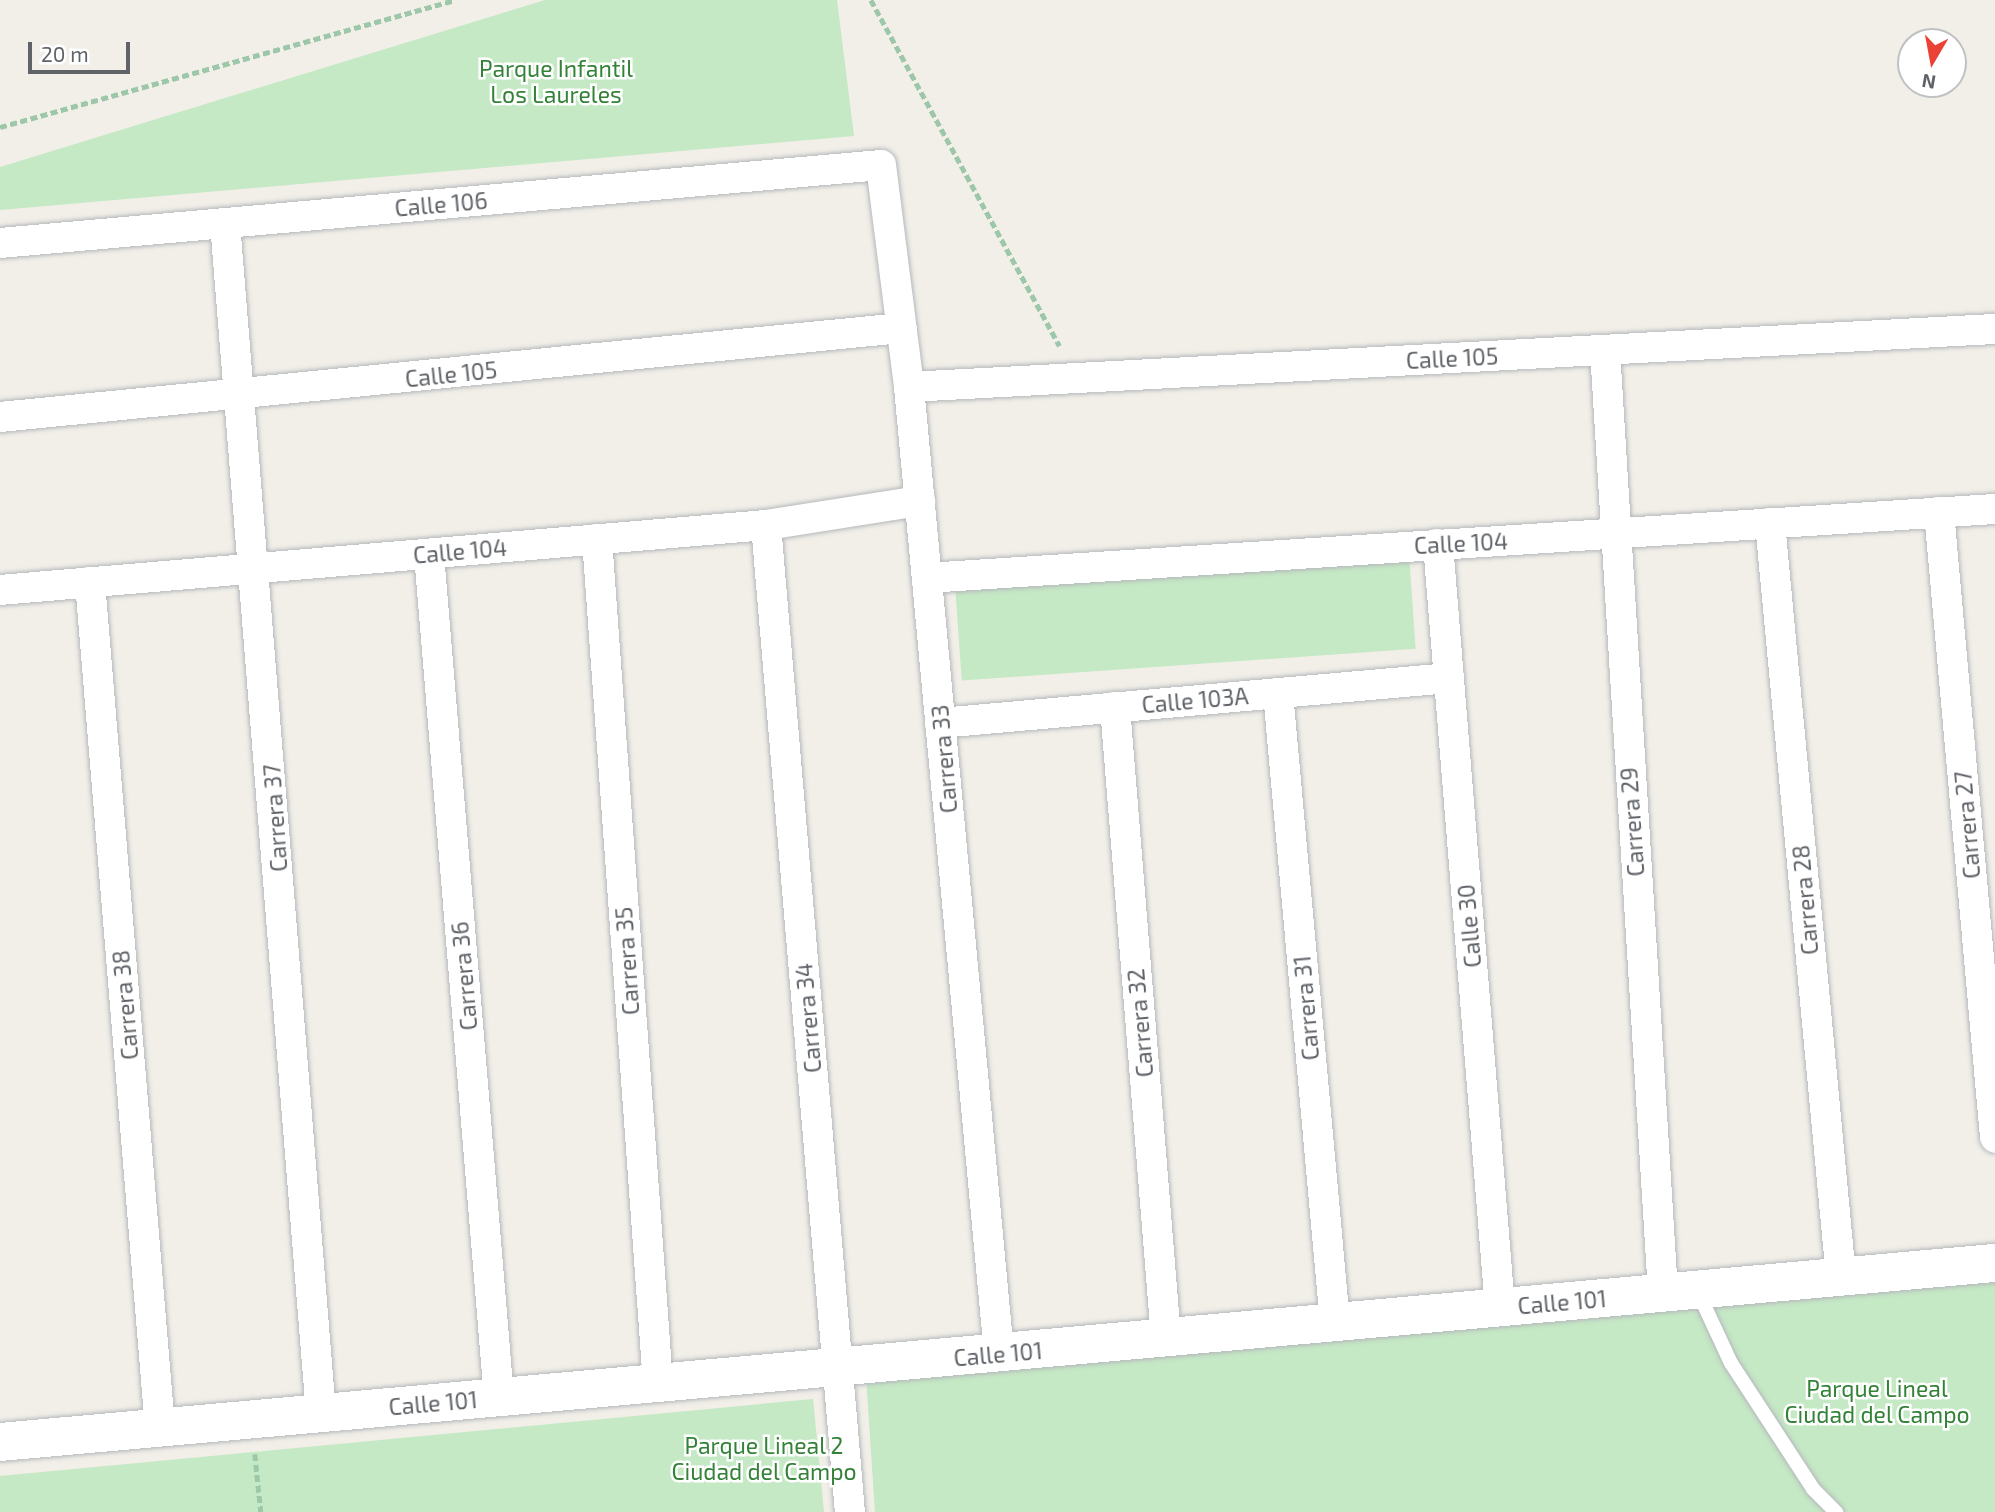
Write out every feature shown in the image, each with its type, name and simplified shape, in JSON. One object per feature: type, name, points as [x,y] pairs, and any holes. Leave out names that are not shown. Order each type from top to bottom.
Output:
[{"type":"street","name":"Calle 106","points":[[0,243],[881,165]]},
{"type":"street","name":"Carrera 33","points":[[881,165],[909,387],[999,1354]]},
{"type":"street","name":"Carrera 37","points":[[225,223],[255,568],[321,1413]]},
{"type":"street","name":"Calle 105","points":[[0,417],[902,328]]},
{"type":"street","name":"Calle 105","points":[[909,387],[1995,329]]},
{"type":"street","name":"Carrera 29","points":[[1605,350],[1613,534],[1680,1292]]},
{"type":"street","name":"Calle 104","points":[[0,590],[766,525],[920,501]]},
{"type":"street","name":"Calle 104","points":[[927,578],[1995,509]]},
{"type":"street","name":"Carrera 27","points":[[1939,512],[1995,1138]]},
{"type":"street","name":"Carrera 28","points":[[1770,523],[1841,1278]]},
{"type":"street","name":"Carrera 34","points":[[766,525],[850,1512]]},
{"type":"street","name":"Carrera 35","points":[[597,539],[658,1384]]},
{"type":"street","name":"Calle 30","points":[[1438,544],[1500,1308]]},
{"type":"street","name":"Carrera 36","points":[[429,554],[499,1398]]},
{"type":"street","name":"Carrera 38","points":[[90,582],[160,1428]]},
{"type":"street","name":"Calle 103A","points":[[940,723],[1449,678]]},
{"type":"street","name":"Carrera 31","points":[[1278,693],[1335,1323]]},
{"type":"street","name":"Carrera 32","points":[[1115,707],[1166,1338]]},
{"type":"street","name":"Calle 101","points":[[0,1442],[1995,1264]]},
{"type":"lane","points":[[1680,1292],[1731,1363],[1813,1489],[1836,1512]]},
{"type":"path","points":[[0,127],[455,0]]},
{"type":"path","points":[[871,0],[1077,377]]},
{"type":"path","points":[[251,1419],[261,1512]]},
{"type":"green space","name":"Parque Infantil Los Laureles","points":[[545,0],[837,0],[854,136],[0,210],[0,167]]},
{"type":"green space","points":[[1409,554],[1416,649],[962,681],[955,586]]},
{"type":"green space","name":"Parque Lineal Ciudad del Campo","points":[[1995,1279],[1995,1512],[875,1512],[866,1377]]},
{"type":"green space","name":"Parque Lineal 2 Ciudad del Campo","points":[[813,1399],[824,1512],[0,1512],[0,1476]]}]
